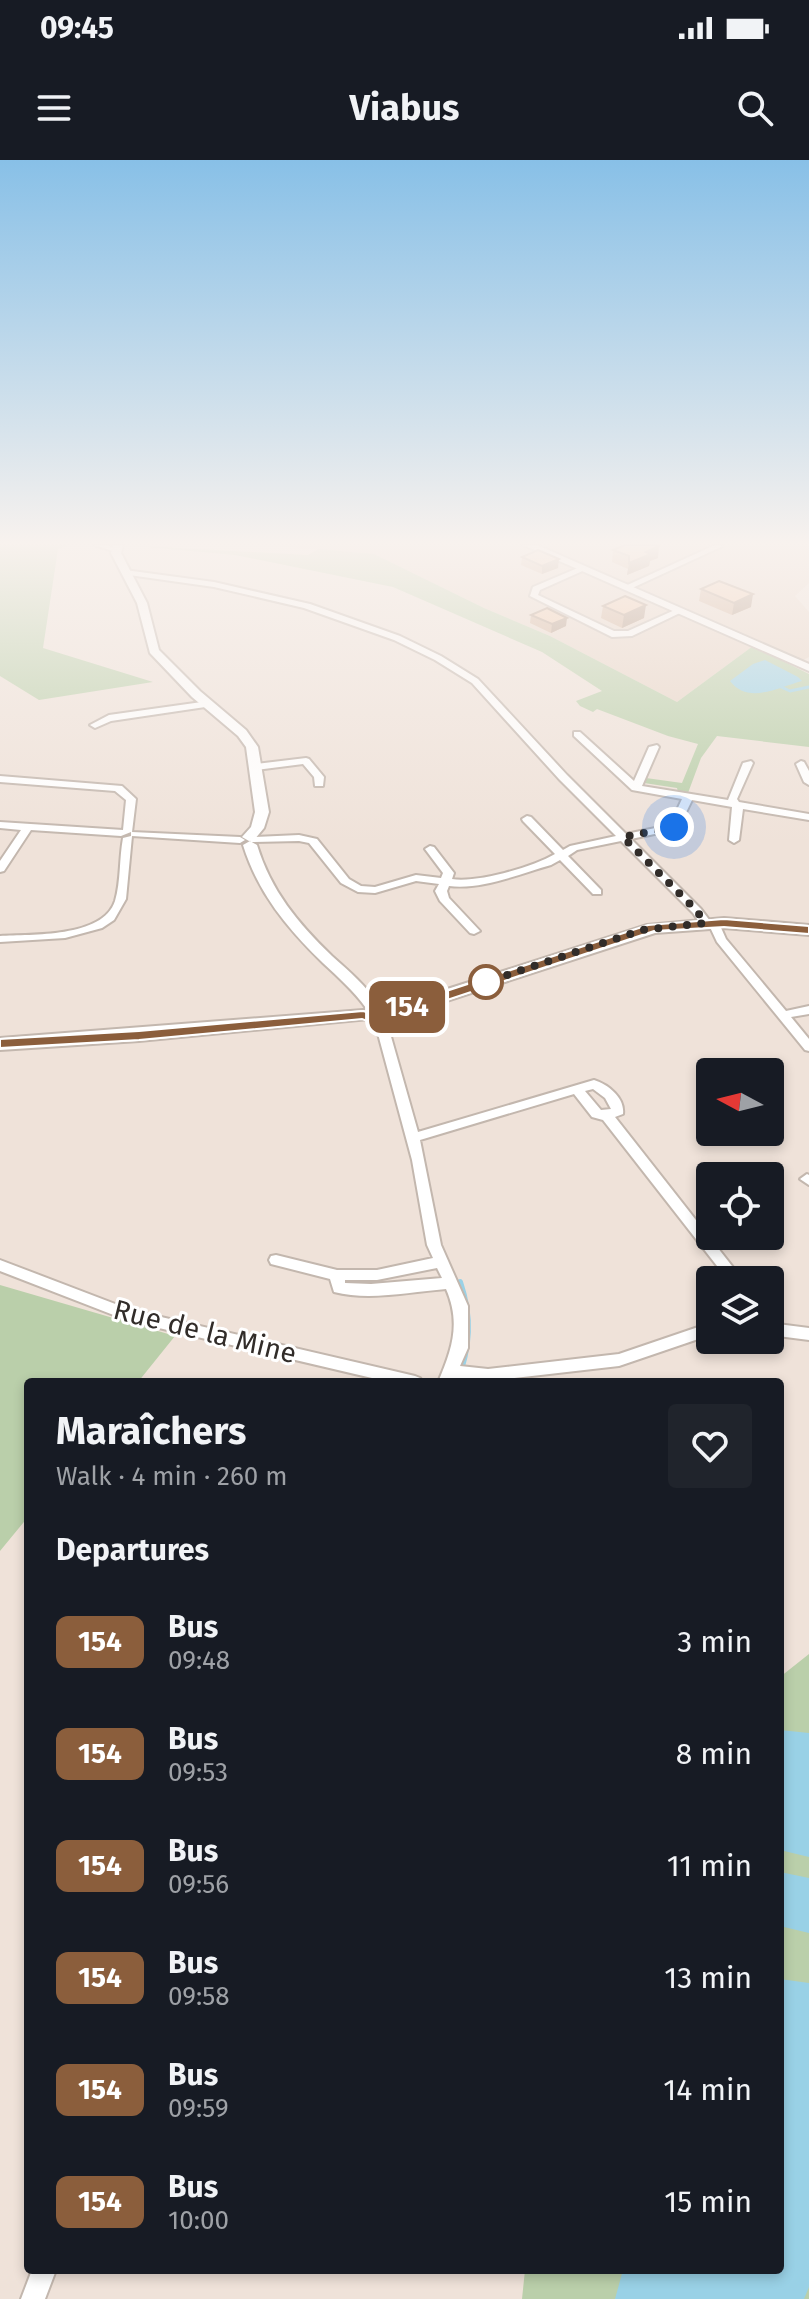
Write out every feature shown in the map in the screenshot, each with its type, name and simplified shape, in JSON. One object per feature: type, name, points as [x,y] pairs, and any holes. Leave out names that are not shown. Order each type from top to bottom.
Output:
[{"type":"main road","points":[[0,1044],[152,1034],[375,1012],[427,1002],[642,930],[709,923],[809,930]]},
{"type":"street","points":[[152,645],[154,651],[248,740],[256,767],[262,812],[257,828],[248,840],[254,868],[268,895],[282,912],[363,993],[375,1012],[413,1138],[428,1222],[441,1262],[461,1306],[462,1328],[456,1375],[488,1375],[619,1360],[696,1334]]},
{"type":"street","points":[[409,645],[461,670],[475,681],[709,923],[809,1047]]},
{"type":"street","points":[[757,645],[809,668]]},
{"type":"street","points":[[95,725],[109,718],[209,704]]},
{"type":"street","points":[[577,734],[636,788],[809,817]]},
{"type":"street","points":[[636,788],[654,747]]},
{"type":"street","points":[[256,767],[306,761],[319,777],[319,784]]},
{"type":"street","points":[[734,840],[738,808],[732,799],[748,763]]},
{"type":"street","points":[[801,764],[809,782]]},
{"type":"street","points":[[0,779],[118,788],[131,799],[119,904],[110,917],[98,926],[76,932],[0,939]]},
{"type":"street","points":[[0,825],[248,840],[299,838],[313,841],[345,881],[358,889],[375,890],[416,878],[477,882],[547,863],[574,848],[674,827],[688,797]]},
{"type":"street","points":[[527,819],[597,892]]},
{"type":"street","points":[[0,869],[28,827]]},
{"type":"street","points":[[430,849],[449,873],[441,891],[444,899],[474,931]]},
{"type":"street","points":[[783,1015],[809,1010]]},
{"type":"street","points":[[413,1138],[577,1089],[594,1084],[605,1089],[618,1111],[607,1116],[597,1114],[577,1089]]},
{"type":"street","points":[[607,1116],[725,1266]]},
{"type":"street","points":[[276,1260],[337,1275],[377,1275],[441,1262]]},
{"type":"street","name":"Rue de la Mine","points":[[0,1265],[129,1315],[398,1378]]},
{"type":"street","points":[[337,1275],[339,1288],[350,1289],[452,1283]]},
{"type":"street","points":[[784,1331],[809,1334]]},
{"type":"street","points":[[33,2299],[42,2274]]},
{"type":"shaded area","points":[[567,645],[809,645],[809,657],[796,664],[753,646],[677,702]]},
{"type":"green space","points":[[0,645],[43,645],[43,648],[153,682],[39,700],[0,676]]},
{"type":"green space","points":[[526,645],[567,645],[677,702],[753,646],[809,674],[809,747],[717,736],[701,758],[688,793],[678,792],[677,788],[644,783],[646,778],[682,783],[698,744],[580,706],[576,701],[602,691]]},
{"type":"green space","points":[[0,1285],[175,1336],[141,1378],[24,1378],[24,1522],[0,1551]]},
{"type":"green space","points":[[809,1654],[809,2299],[522,2299],[525,2274],[784,2274],[784,1674]]},
{"type":"water","points":[[765,660],[802,681],[755,693],[737,688],[730,681],[753,664]]},
{"type":"water","points":[[784,1730],[809,1733],[809,1857],[784,1851]]},
{"type":"water","points":[[784,1873],[809,1878],[809,1933],[784,1927]]},
{"type":"water","points":[[784,1980],[809,1983],[809,2287],[804,2299],[615,2299],[622,2274],[784,2274]]},
{"type":"waterway","points":[[781,687],[790,691],[809,687]]},
{"type":"waterway","points":[[458,1378],[468,1332],[460,1282]]},
{"type":"bus line","name":"154","points":[[0,1044],[363,1015],[376,1020],[383,1018],[386,1011],[427,1002],[653,928],[724,923],[809,930]]},
{"type":"route","points":[[486,982],[483,983],[569,955],[642,930],[705,923],[697,911],[623,837],[674,827]]}]
